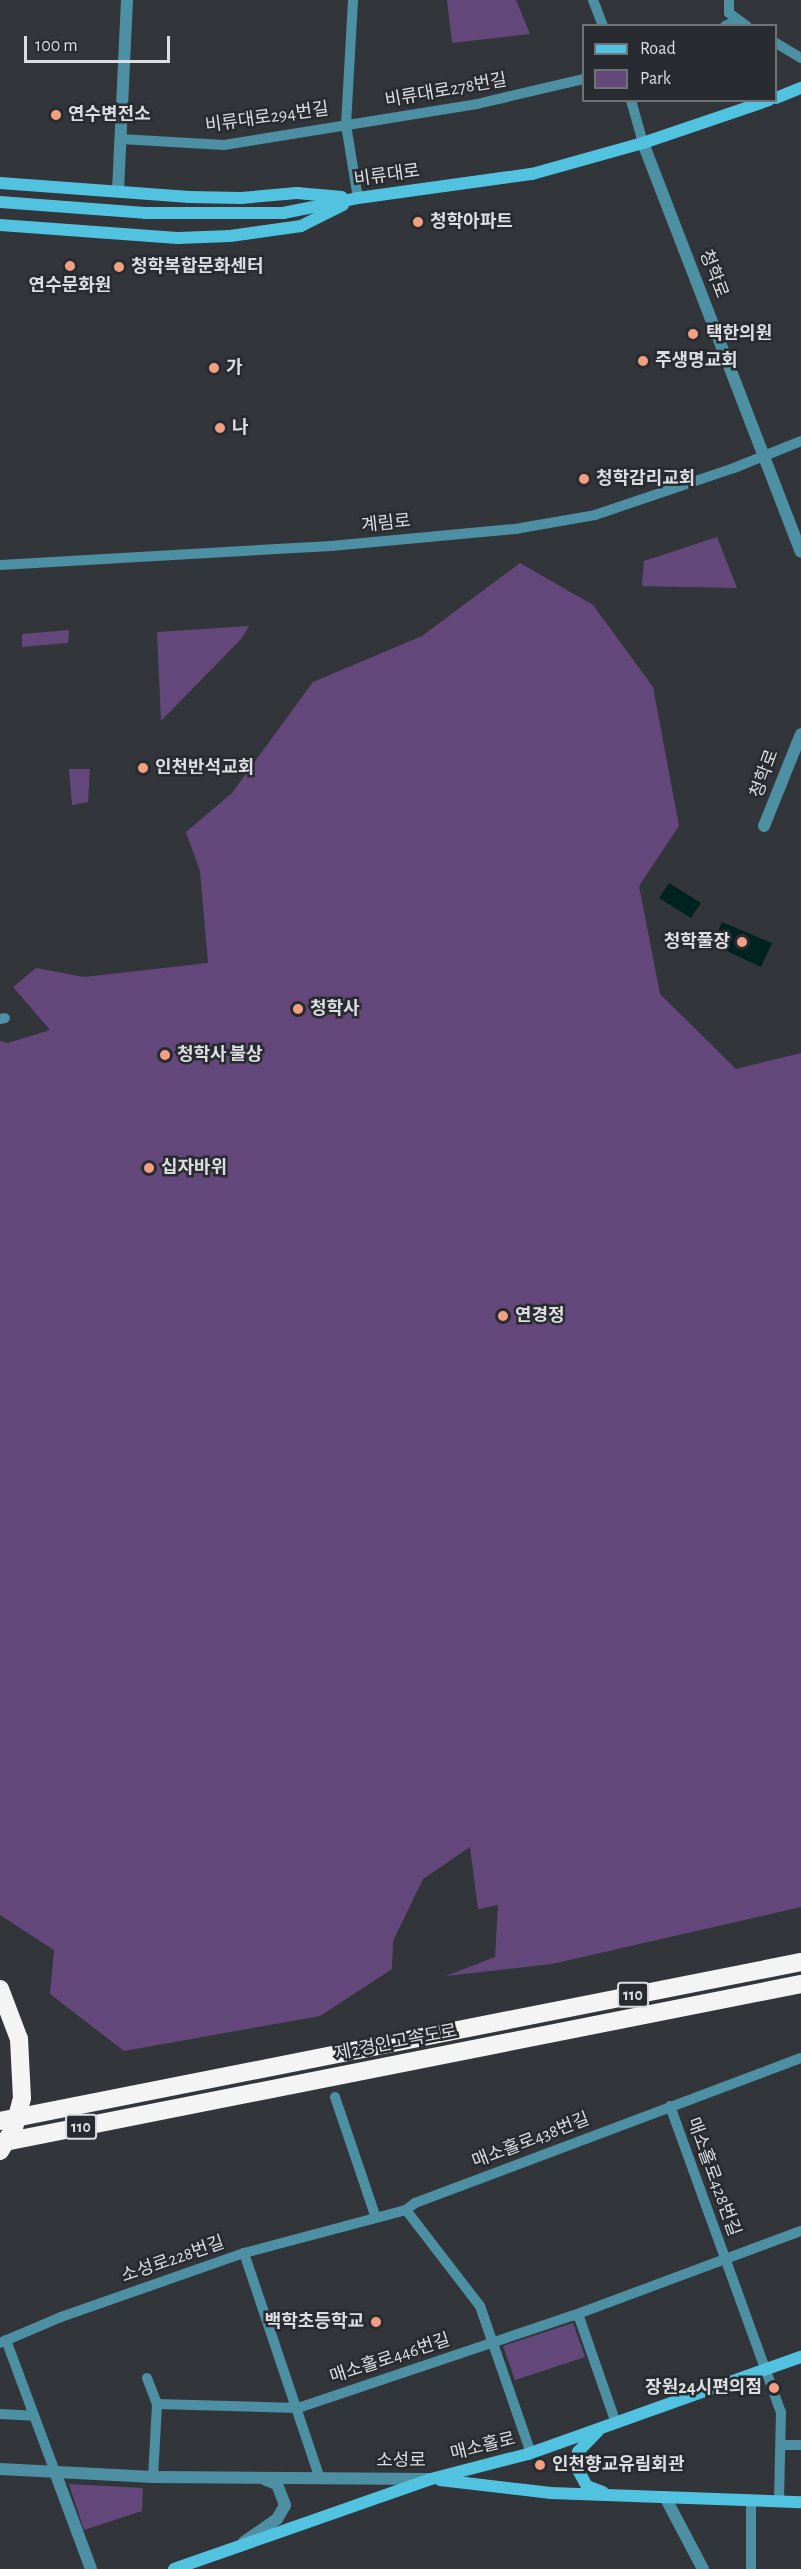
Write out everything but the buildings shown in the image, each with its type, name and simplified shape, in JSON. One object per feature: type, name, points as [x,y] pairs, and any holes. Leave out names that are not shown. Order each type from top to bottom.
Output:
[{"type":"highway","name":"제2경인고속도로","points":[[0,2121],[801,1962]]},
{"type":"highway","name":"제2경인고속도로","points":[[0,2143],[801,1984]]},
{"type":"highway","points":[[0,1989],[19,2039],[22,2098],[14,2128],[0,2151]]},
{"type":"main road","points":[[777,98],[801,88]]},
{"type":"main road","name":"비류대로","points":[[0,202],[145,213],[283,213],[358,198],[532,174],[643,143],[763,102]]},
{"type":"main road","points":[[0,183],[189,197],[241,198],[297,193],[358,198]]},
{"type":"main road","points":[[0,225],[178,238],[230,236],[301,226],[358,198]]},
{"type":"main road","name":"매소홀로","points":[[174,2569],[431,2479],[531,2453],[801,2357]]},
{"type":"main road","points":[[603,2427],[578,2452],[578,2470],[587,2486],[612,2495]]},
{"type":"main road","name":"소성로","points":[[431,2479],[551,2493],[801,2502]]},
{"type":"street","points":[[118,191],[127,0]]},
{"type":"street","points":[[353,0],[346,125],[358,198]]},
{"type":"street","points":[[593,0],[602,24]]},
{"type":"street","points":[[729,0],[729,13],[742,23]]},
{"type":"street","points":[[777,44],[801,58]]},
{"type":"street","name":"비류대로278번길","points":[[346,125],[551,88],[582,80]]},
{"type":"street","points":[[632,102],[643,143]]},
{"type":"street","name":"비류대로294번길","points":[[120,139],[224,145],[346,125]]},
{"type":"street","name":"청학로","points":[[643,143],[801,552]]},
{"type":"street","name":"계림로","points":[[0,565],[331,546],[515,529],[595,515],[801,441]]},
{"type":"street","name":"청학로","points":[[764,826],[801,734]]},
{"type":"street","name":"매소홀로438번길","points":[[406,2210],[415,2203],[801,2058]]},
{"type":"street","points":[[335,2097],[375,2215]]},
{"type":"street","name":"매소홀로428번길","points":[[669,2106],[781,2412],[779,2502]]},
{"type":"street","points":[[244,2253],[375,2215],[406,2210],[476,2300],[531,2453]]},
{"type":"street","points":[[725,2259],[801,2231]]},
{"type":"street","name":"소성로228번길","points":[[3,2342],[244,2253],[320,2479]]},
{"type":"street","name":"매소홀로428번길","points":[[578,2314],[725,2259]]},
{"type":"street","points":[[578,2314],[616,2423]]},
{"type":"street","name":"매소홀로446번길","points":[[298,2408],[578,2314]]},
{"type":"street","points":[[3,2342],[34,2416],[91,2569]]},
{"type":"street","points":[[147,2378],[157,2404],[153,2477]]},
{"type":"street","points":[[157,2404],[298,2408]]},
{"type":"street","points":[[0,2414],[34,2416]]},
{"type":"street","points":[[781,2445],[801,2445]]},
{"type":"street","name":"소성로","points":[[0,2469],[153,2477],[431,2479]]},
{"type":"street","points":[[235,2548],[278,2519],[285,2505],[277,2484],[259,2478]]},
{"type":"street","points":[[664,2497],[703,2569]]},
{"type":"street","points":[[751,2500],[752,2569]]},
{"type":"green space","points":[[447,0],[516,0],[530,34],[452,43]]},
{"type":"green space","points":[[717,537],[737,588],[642,586],[644,561]]},
{"type":"green space","points":[[520,563],[593,605],[653,687],[679,826],[639,886],[660,994],[736,1069],[801,1053],[801,1907],[552,1964],[446,1976],[495,1957],[498,1905],[478,1909],[470,1847],[423,1879],[393,1941],[392,1969],[320,2016],[124,2051],[50,1994],[54,1950],[0,1915],[0,1041],[8,1043],[50,1030],[13,987],[36,968],[84,977],[208,963],[200,871],[186,832],[232,793],[313,682],[422,636]]},
{"type":"green space","points":[[249,626],[242,638],[161,721],[157,632]]},
{"type":"green space","points":[[69,630],[68,643],[22,647],[22,634]]},
{"type":"green space","points":[[69,769],[90,769],[88,802],[72,805]]},
{"type":"green space","points":[[573,2323],[585,2357],[515,2380],[503,2346]]},
{"type":"green space","points":[[69,2484],[143,2488],[142,2511],[84,2530]]},
{"type":"shaded area","points":[[669,883],[701,903],[691,918],[659,898]]},
{"type":"shaded area","points":[[722,922],[772,943],[761,967],[712,944]]},
{"type":"place","name":"연수변전소","points":[[56,115]]},
{"type":"place","name":"청학아파트","points":[[418,222]]},
{"type":"place","name":"연수문화원","points":[[70,266]]},
{"type":"place","name":"청학복합문화센터","points":[[119,267]]},
{"type":"place","name":"택한의원","points":[[693,334]]},
{"type":"place","name":"주생명교회","points":[[643,361]]},
{"type":"place","name":"가","points":[[214,368]]},
{"type":"place","name":"나","points":[[220,428]]},
{"type":"place","name":"청학감리교회","points":[[584,479]]},
{"type":"place","name":"인천반석교회","points":[[143,768]]},
{"type":"place","name":"청학풀장","points":[[742,942]]},
{"type":"place","name":"청학사","points":[[298,1009]]},
{"type":"place","name":"청학사 불상","points":[[165,1055]]},
{"type":"place","name":"십자바위","points":[[149,1168]]},
{"type":"place","name":"연경정","points":[[503,1316]]},
{"type":"place","name":"백학초등학교","points":[[376,2322]]},
{"type":"place","name":"장원24시편의점","points":[[774,2388]]},
{"type":"place","name":"인천향교유림회관","points":[[540,2465]]}]
